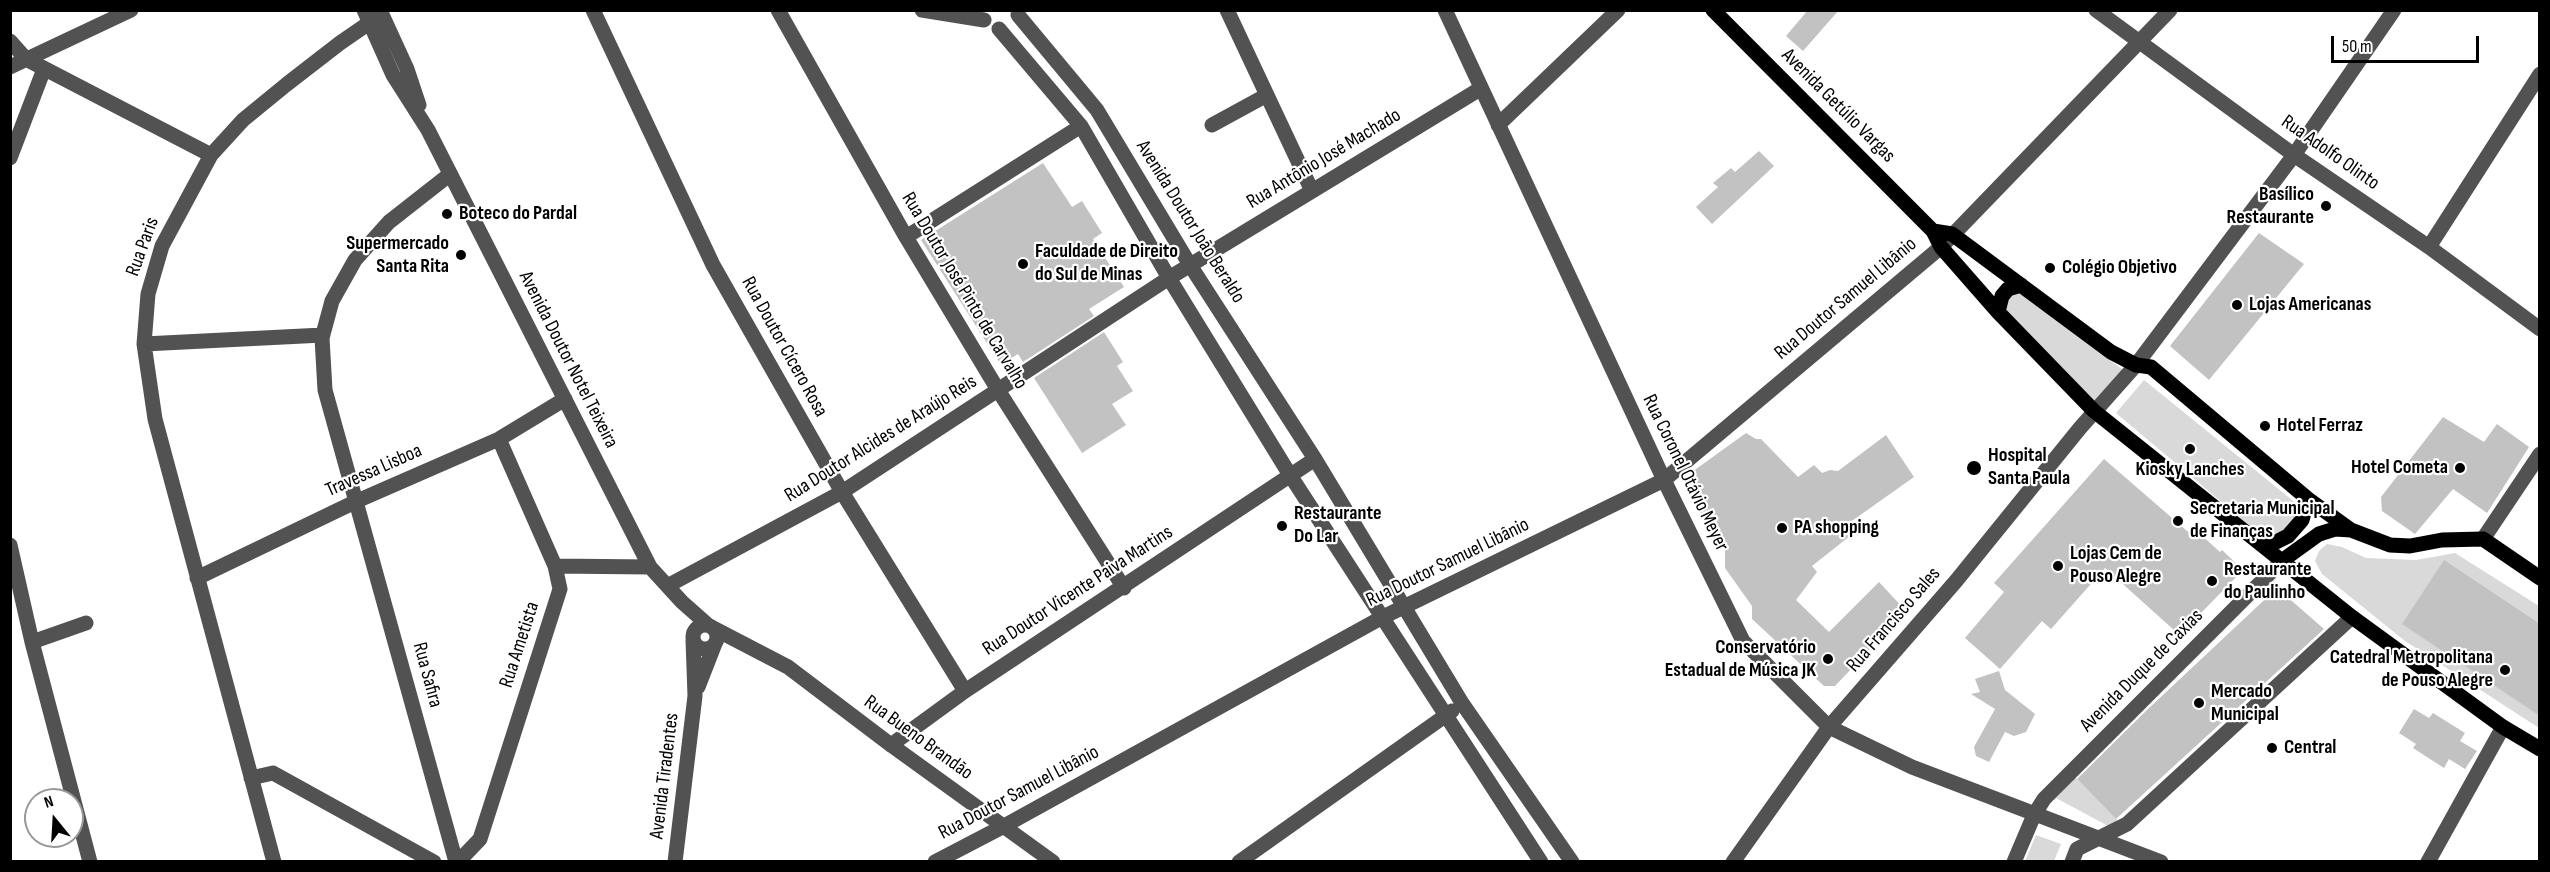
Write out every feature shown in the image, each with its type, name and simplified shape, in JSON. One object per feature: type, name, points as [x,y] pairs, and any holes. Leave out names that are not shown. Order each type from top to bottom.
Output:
[{"type":"main road","name":"Avenida Getúlio Vargas","points":[[1713,10],[1933,231],[1941,247],[1998,312],[2094,411],[2352,617],[2503,727],[2540,749]]},
{"type":"main road","points":[[1933,231],[1952,234],[2111,352],[2136,365],[2151,367],[2308,499],[2351,530],[2390,545],[2410,546],[2442,540],[2483,539],[2540,578]]},
{"type":"main road","points":[[1998,312],[2002,296],[2008,290],[2021,285]]},
{"type":"main road","points":[[2266,547],[2288,537],[2302,520],[2308,499]]},
{"type":"main road","points":[[2283,560],[2319,534],[2335,529],[2351,530]]},
{"type":"street","points":[[10,67],[131,10]]},
{"type":"street","name":"Rua Doutor Cícero Rosa","points":[[593,10],[713,265],[842,492],[965,691]]},
{"type":"street","name":"Rua Doutor José Pinto de Carvalho","points":[[778,10],[906,237],[998,390],[1124,588]]},
{"type":"street","points":[[922,10],[983,15],[999,29],[1081,126],[1169,278],[1290,475],[1536,859],[1551,835]]},
{"type":"street","points":[[1227,10],[1312,191]]},
{"type":"street","name":"Rua Coronel Otávio Meyer","points":[[1445,10],[1664,480],[1743,641],[1829,727],[1912,767],[2034,815]]},
{"type":"street","points":[[1498,125],[1618,10]]},
{"type":"street","name":"Rua Adolfo Olinto","points":[[2096,10],[2294,155],[2429,247],[2540,328]]},
{"type":"street","name":"Rua Doutor Samuel Libânio","points":[[935,861],[1004,826],[1381,618],[1664,480],[1941,247],[2170,10]]},
{"type":"street","name":"Rua Francisco Sales","points":[[1733,861],[1829,727],[1956,581],[2094,411],[2136,365],[2294,155],[2394,10]]},
{"type":"street","points":[[999,29],[1011,26],[1019,13]]},
{"type":"street","name":"Avenida Doutor João Beraldo","points":[[1019,13],[1097,110],[1190,265],[1315,459],[1462,703],[1551,835],[1572,861]]},
{"type":"street","name":"Avenida Doutor Notel Teixeira","points":[[374,15],[393,75],[428,130],[650,567],[669,585],[713,636]]},
{"type":"street","name":"Rua Paris","points":[[274,861],[155,419],[144,344],[148,294],[162,246],[211,155],[243,120],[374,15]]},
{"type":"street","points":[[10,40],[26,59],[211,155]]},
{"type":"street","points":[[10,158],[44,69]]},
{"type":"street","points":[[2429,247],[2540,74]]},
{"type":"street","name":"Rua Antônio José Machado","points":[[1169,278],[1480,88]]},
{"type":"street","points":[[1212,125],[1267,95]]},
{"type":"street","points":[[906,237],[1081,126]]},
{"type":"street","name":"Rua Safira","points":[[449,175],[389,222],[355,260],[332,301],[323,335],[325,390],[457,861]]},
{"type":"street","name":"Rua Doutor Alcides de Araújo Reis","points":[[669,585],[842,492],[1169,278]]},
{"type":"street","points":[[144,344],[323,335]]},
{"type":"street","name":"Travessa Lisboa","points":[[197,578],[357,501],[499,439],[565,399]]},
{"type":"street","name":"Rua Ametista","points":[[457,861],[480,839],[560,589],[555,566],[499,439]]},
{"type":"street","points":[[2483,539],[2540,454]]},
{"type":"street","points":[[1290,475],[1315,459]]},
{"type":"street","name":"Rua Doutor Vicente Paiva Martins","points":[[891,745],[965,691],[1124,588],[1290,475]]},
{"type":"street","points":[[10,545],[32,642],[90,861]]},
{"type":"street","name":"Avenida Duque de Caxias","points":[[2014,861],[2034,815],[2044,799],[2283,560]]},
{"type":"street","points":[[555,566],[650,567]]},
{"type":"street","name":"Avenida Doutor Notel Teixeira","points":[[682,602],[693,637]]},
{"type":"street","points":[[2072,861],[2077,849],[2127,824],[2352,617]]},
{"type":"street","points":[[32,642],[86,623]]},
{"type":"street","points":[[702,625],[713,636],[704,649],[693,637],[702,625]]},
{"type":"street","name":"Rua Bueno Brandão","points":[[713,636],[757,649],[788,667],[891,745],[1053,861]]},
{"type":"street","name":"Avenida Tiradentes","points":[[695,696],[713,636]]},
{"type":"street","name":"Avenida Tiradentes","points":[[675,861],[695,696],[693,637]]},
{"type":"street","points":[[1239,861],[1462,703]]},
{"type":"street","points":[[2428,861],[2503,727]]},
{"type":"street","points":[[251,778],[273,773],[434,861]]},
{"type":"street","points":[[2034,815],[2161,861]]},
{"type":"shaded area","points":[[2020,292],[2123,370],[2093,403],[2004,311],[2008,299]]},
{"type":"shaded area","points":[[2144,380],[2297,504],[2295,522],[2281,532],[2262,536],[2116,413]]},
{"type":"shaded area","points":[[2327,544],[2342,547],[2366,558],[2416,560],[2455,553],[2539,606],[2539,728],[2405,641],[2322,574],[2315,561],[2319,551]]},
{"type":"shaded area","points":[[2075,777],[2117,820],[2110,827],[2056,798]]},
{"type":"shaded area","points":[[2036,835],[2061,844],[2054,861],[2025,861]]},
{"type":"building","points":[[1808,10],[1839,10],[1803,51],[1786,36]]},
{"type":"building","points":[[1759,151],[1774,166],[1712,224],[1696,207],[1718,187],[1713,183],[1731,168],[1735,172]]},
{"type":"building","name":"Faculdade de Direito do Sul de Minas","points":[[1043,163],[1072,207],[1082,201],[1102,233],[1093,239],[1124,287],[1089,309],[1094,316],[1023,362],[1018,354],[1001,365],[921,240]]},
{"type":"building","name":"Lojas Americanas","points":[[2259,233],[2304,264],[2209,380],[2170,346]]},
{"type":"building","points":[[1104,332],[1123,362],[1117,366],[1133,391],[1112,404],[1126,425],[1082,453],[1034,378]]},
{"type":"building","name":"Hotel Cometa","points":[[2443,417],[2484,442],[2497,424],[2529,447],[2487,513],[2453,489],[2415,534],[2382,511],[2381,497]]},
{"type":"building","name":"PA shopping","points":[[1746,433],[1756,439],[1761,439],[1798,477],[1814,465],[1822,473],[1830,470],[1838,471],[1886,435],[1914,477],[1849,523],[1855,532],[1812,566],[1817,572],[1796,600],[1829,632],[1879,582],[1906,611],[1835,686],[1824,686],[1752,619],[1752,606],[1725,568],[1725,543],[1693,504],[1694,496],[1685,477]]},
{"type":"building","name":"Lojas Cem de Pouso Alegre","points":[[2104,459],[2194,537],[2198,532],[2243,570],[2200,614],[2196,610],[2175,631],[2105,568],[2051,629],[2042,621],[2000,669],[1965,638],[2004,592],[1994,583]]},
{"type":"building","name":"Catedral Metropolitana de Pouso Alegre","points":[[2444,560],[2540,624],[2540,716],[2402,624]]},
{"type":"building","name":"Mercado Municipal","points":[[2277,588],[2324,629],[2116,819],[2077,779]]},
{"type":"building","points":[[1999,671],[2005,690],[2035,714],[2026,732],[2014,736],[2005,732],[1989,762],[1976,756],[1974,747],[1995,709],[1971,694],[1980,692],[1975,679]]},
{"type":"building","points":[[2414,709],[2429,718],[2433,713],[2465,733],[2460,741],[2477,751],[2465,769],[2449,759],[2444,768],[2413,748],[2416,744],[2399,733]]},
{"type":"place","name":"Basílico Restaurante","points":[[2326,206]]},
{"type":"place","name":"Boteco do Pardal","points":[[447,214]]},
{"type":"place","name":"Supermercado Santa Rita","points":[[461,255]]},
{"type":"place","name":"Faculdade de Direito do Sul de Minas","points":[[1023,264]]},
{"type":"place","name":"Colégio Objetivo","points":[[2050,268]]},
{"type":"place","name":"Lojas Americanas","points":[[2237,305]]},
{"type":"place","name":"Hotel Ferraz","points":[[2265,426]]},
{"type":"place","name":"Kiosky Lanches","points":[[2190,449]]},
{"type":"place","name":"Hospital Santa Paula","points":[[1974,468]]},
{"type":"place","name":"Hotel Cometa","points":[[2460,468]]},
{"type":"place","name":"Secretaria Municipal de Finanças","points":[[2178,521]]},
{"type":"place","name":"Restaurante Do Lar","points":[[1282,526]]},
{"type":"place","name":"PA shopping","points":[[1782,528]]},
{"type":"place","name":"Lojas Cem de Pouso Alegre","points":[[2058,566]]},
{"type":"place","name":"Restaurante do Paulinho","points":[[2212,581]]},
{"type":"place","name":"Conservatório Estadual de Música JK","points":[[1828,659]]},
{"type":"place","name":"Catedral Metropolitana de Pouso Alegre","points":[[2505,670]]},
{"type":"place","name":"Mercado Municipal","points":[[2199,703]]},
{"type":"place","name":"Central","points":[[2272,748]]}]
